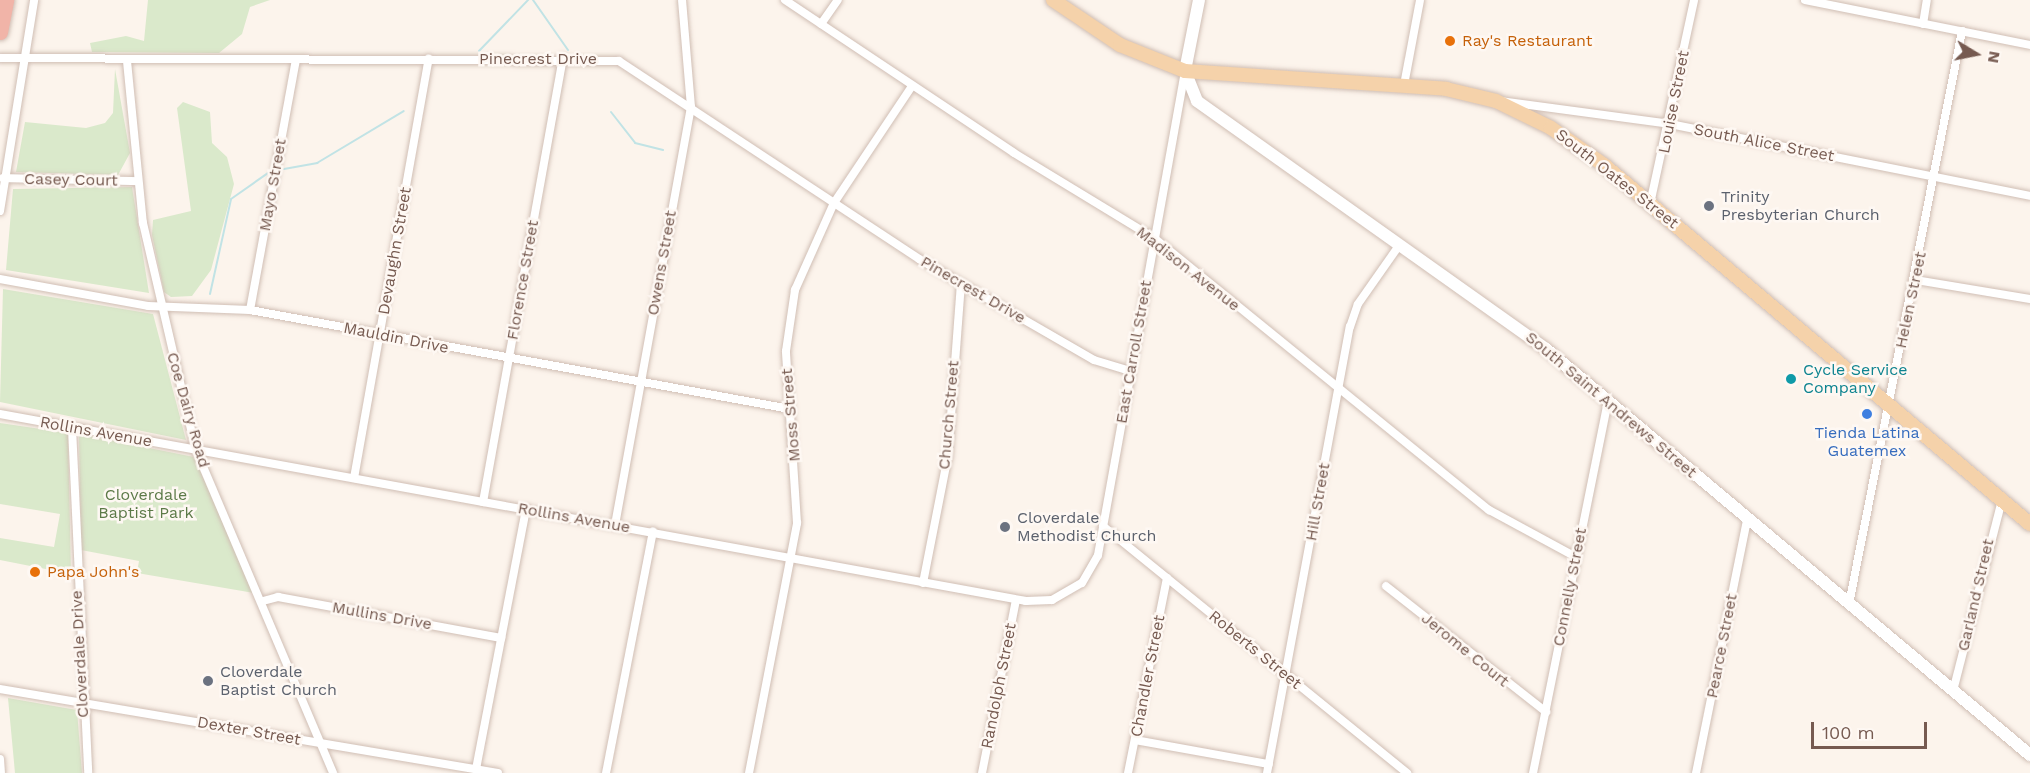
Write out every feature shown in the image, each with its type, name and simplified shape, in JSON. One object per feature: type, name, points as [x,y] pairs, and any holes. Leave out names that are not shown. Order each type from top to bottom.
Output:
[{"type":"highway","points":[[0,32],[6,0]]},
{"type":"main road","name":"South Oates Street","points":[[1053,0],[1120,45],[1185,72],[1230,78],[1404,85],[1496,101],[1567,137],[1650,204],[2030,524]]},
{"type":"street","points":[[0,211],[22,60],[34,0]]},
{"type":"street","name":"Owens Street","points":[[615,525],[691,107],[682,0]]},
{"type":"street","name":"Madison Avenue","points":[[785,0],[912,86],[1154,238],[1489,510],[1576,557]]},
{"type":"street","points":[[821,24],[838,0]]},
{"type":"street","points":[[1185,72],[1198,0]]},
{"type":"street","points":[[1404,85],[1420,0]]},
{"type":"street","name":"Louise Street","points":[[1650,204],[1670,124],[1694,0]]},
{"type":"street","points":[[1805,0],[2030,45]]},
{"type":"street","points":[[1923,24],[1927,0]]},
{"type":"street","name":"Helen Street","points":[[1850,604],[1888,405],[1916,280],[1933,177],[1962,31]]},
{"type":"street","name":"Pinecrest Drive","points":[[0,58],[127,61],[563,58],[619,62],[961,283],[1094,360],[1131,371]]},
{"type":"street","name":"Florence Street","points":[[483,502],[563,58]]},
{"type":"street","name":"Devaughn Street","points":[[354,478],[429,59]]},
{"type":"street","name":"Mayo Street","points":[[250,310],[297,60]]},
{"type":"street","name":"Coe Dairy Road","points":[[127,61],[138,181],[159,306],[196,450],[325,744],[333,773]]},
{"type":"street","name":"East Carroll Street","points":[[1103,526],[1185,72]]},
{"type":"street","name":"South Saint Andrews Street","points":[[1185,72],[1197,101],[1505,317],[2030,755]]},
{"type":"street","name":"Moss Street","points":[[749,773],[791,558],[798,507],[786,351],[795,290],[834,203],[912,86]]},
{"type":"street","name":"South Alice Street","points":[[1496,101],[1670,124],[2030,196]]},
{"type":"street","name":"Casey Court","points":[[3,178],[138,181]]},
{"type":"street","name":"Hill Street","points":[[1268,768],[1353,314],[1400,244]]},
{"type":"street","name":"Mauldin Drive","points":[[0,279],[159,306],[250,310],[790,409]]},
{"type":"street","points":[[1916,280],[2030,299]]},
{"type":"street","name":"Church Street","points":[[923,583],[948,456],[961,283]]},
{"type":"street","name":"Connelly Street","points":[[1533,773],[1608,402]]},
{"type":"street","name":"Rollins Avenue","points":[[0,414],[1016,600],[1043,602],[1076,589],[1095,562],[1103,526]]},
{"type":"street","name":"Cloverdale Drive","points":[[72,428],[81,702],[87,773]]},
{"type":"street","name":"Garland Street","points":[[1953,691],[2002,500]]},
{"type":"street","points":[[476,769],[526,509]]},
{"type":"street","name":"Pearce Street","points":[[1696,773],[1747,519]]},
{"type":"street","name":"Roberts Street","points":[[1103,526],[1407,773]]},
{"type":"street","points":[[606,773],[653,532]]},
{"type":"street","name":"Chandler Street","points":[[1128,773],[1167,578]]},
{"type":"street","name":"Jerome Court","points":[[1386,586],[1546,712]]},
{"type":"street","name":"Mullins Drive","points":[[263,601],[278,597],[501,638]]},
{"type":"street","name":"Randolph Street","points":[[982,773],[1016,600]]},
{"type":"street","name":"Dexter Street","points":[[0,689],[498,773]]},
{"type":"street","points":[[1135,740],[1268,768]]},
{"type":"street","points":[[0,759],[2,773]]},
{"type":"green space","points":[[148,0],[270,0],[250,7],[242,34],[219,53],[92,52],[90,43],[126,36],[144,41]]},
{"type":"green space","points":[[115,69],[130,153],[118,175],[16,172],[25,122],[86,128],[105,123],[113,113]]},
{"type":"green space","points":[[183,102],[210,112],[212,143],[227,157],[234,184],[211,270],[192,296],[171,297],[164,292],[152,235],[153,220],[191,211],[177,108]]},
{"type":"green space","points":[[132,187],[149,293],[6,270],[13,189]]},
{"type":"green space","points":[[3,289],[153,314],[186,440],[0,402]]},
{"type":"green space","points":[[0,423],[68,433],[71,574],[0,560],[0,538],[54,547],[60,514],[0,504]]},
{"type":"green space","name":"Cloverdale Baptist Park","points":[[79,434],[194,457],[254,593],[137,573],[139,561],[81,550]]},
{"type":"green space","points":[[8,698],[77,710],[82,773],[15,773]]},
{"type":"waterway","points":[[479,51],[528,0]]},
{"type":"waterway","points":[[533,0],[568,50]]},
{"type":"waterway","points":[[284,169],[317,163],[404,111]]},
{"type":"waterway","points":[[611,112],[635,143],[663,150]]},
{"type":"waterway","points":[[210,294],[231,199],[268,173]]},
{"type":"place","name":"Ray's Restaurant","points":[[1450,41]]},
{"type":"place","name":"Trinity Presbyterian Church","points":[[1709,206]]},
{"type":"place","name":"Cycle Service Company","points":[[1791,379]]},
{"type":"place","name":"Tienda Latina Guatemex","points":[[1867,414]]},
{"type":"place","name":"Cloverdale Methodist Church","points":[[1005,527]]},
{"type":"place","name":"Papa John's","points":[[35,572]]},
{"type":"place","name":"Cloverdale Baptist Church","points":[[208,681]]}]
